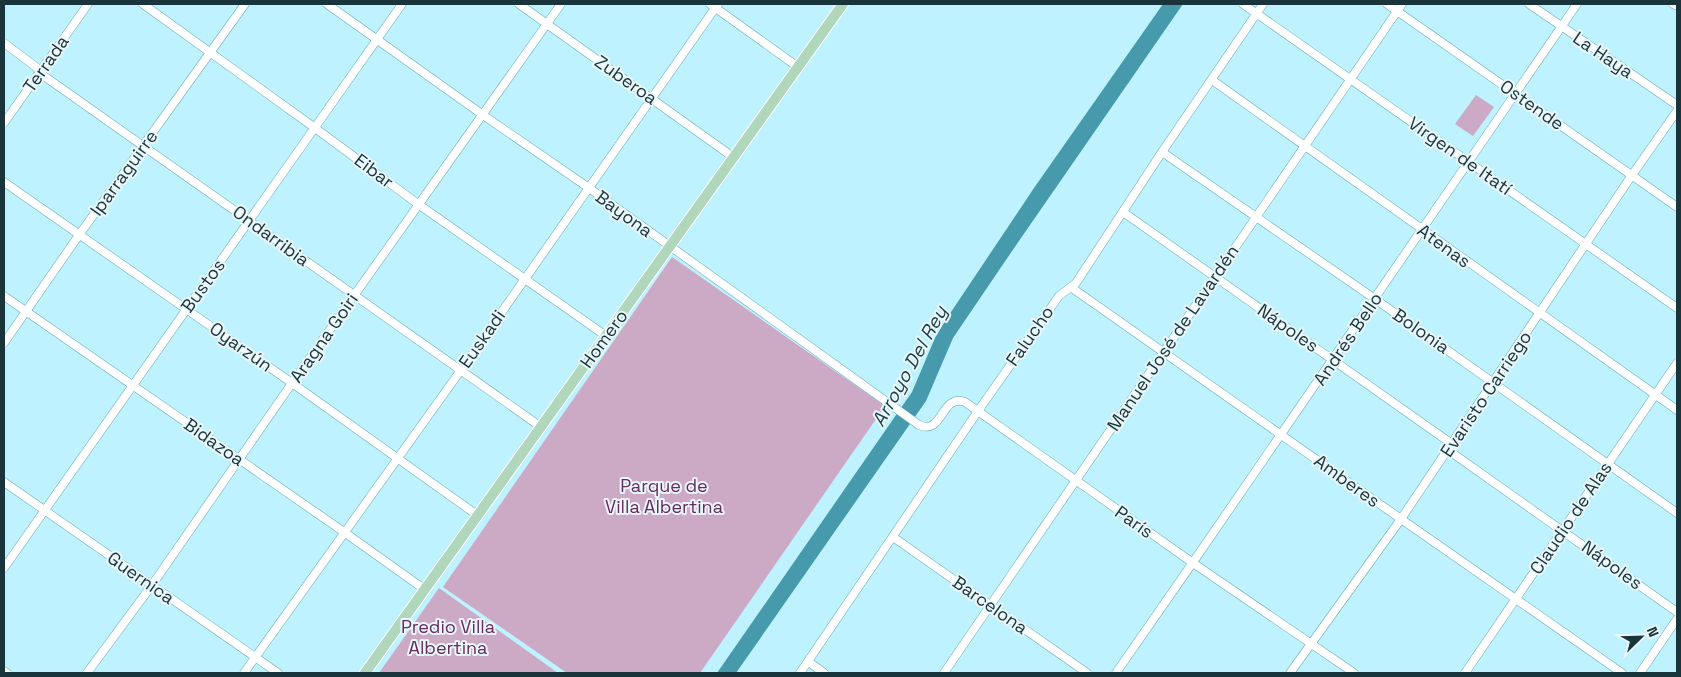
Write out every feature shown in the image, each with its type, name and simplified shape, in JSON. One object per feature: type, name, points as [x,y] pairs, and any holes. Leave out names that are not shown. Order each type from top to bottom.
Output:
[{"type":"main road","name":"Homero","points":[[365,673],[843,4]]},
{"type":"street","name":"Terrada","points":[[4,123],[88,4]]},
{"type":"street","name":"Eibar","points":[[143,4],[418,204],[606,336]]},
{"type":"street","name":"Iparraguirre","points":[[4,343],[245,4]]},
{"type":"street","name":"Bayona","points":[[327,4],[483,116],[589,188],[918,425]]},
{"type":"street","name":"Bustos","points":[[4,568],[402,4]]},
{"type":"street","name":"Zuberoa","points":[[518,4],[733,157]]},
{"type":"street","name":"Aragna Goiri","points":[[87,673],[152,585],[418,204],[483,116],[561,4]]},
{"type":"street","name":"Virgen de Itatí","points":[[1243,4],[1677,308]]},
{"type":"street","name":"Falucho","points":[[800,673],[978,411],[1059,296],[1072,288],[1263,4]]},
{"type":"street","name":"Ostende","points":[[1387,4],[1400,7],[1515,93],[1677,207]]},
{"type":"street","name":"La Haya","points":[[1529,4],[1677,106]]},
{"type":"street","name":"Andrés Bello","points":[[1116,673],[1334,360],[1468,161],[1577,4]]},
{"type":"street","points":[[1673,4],[1677,6]]},
{"type":"street","points":[[714,5],[798,67]]},
{"type":"street","name":"Euskadi","points":[[244,673],[461,370],[589,188],[714,5]]},
{"type":"street","name":"Manuel José de Lavardén","points":[[944,673],[992,606],[1163,352],[1400,7]]},
{"type":"street","name":"Ondarribia","points":[[4,43],[44,76],[541,427]]},
{"type":"street","name":"Atenas","points":[[1212,80],[1539,314],[1677,410]]},
{"type":"street","name":"Evaristo Carriego","points":[[1290,673],[1401,519],[1677,111]]},
{"type":"street","name":"Bolonia","points":[[1162,152],[1494,382],[1677,513]]},
{"type":"street","name":"Oyarzún","points":[[4,182],[477,515]]},
{"type":"street","name":"Nápoles","points":[[1123,212],[1334,360],[1564,531],[1677,612]]},
{"type":"street","name":"Amberes","points":[[1072,288],[1622,673]]},
{"type":"street","name":"Bidazoa","points":[[4,296],[424,589]]},
{"type":"street","name":"Claudio de Alas","points":[[1465,673],[1564,531],[1677,363]]},
{"type":"street","name":"París","points":[[918,425],[930,428],[950,404],[961,400],[965,402],[1193,563],[1354,673]]},
{"type":"street","name":"Guernica","points":[[4,482],[278,673]]},
{"type":"street","name":"Barcelona","points":[[893,537],[1087,673]]},
{"type":"street","points":[[1640,673],[1677,619]]},
{"type":"street","points":[[809,662],[824,673]]},
{"type":"green space","points":[[1476,95],[1494,107],[1473,136],[1455,124]]},
{"type":"green space","name":"Parque de Villa Albertina","points":[[672,257],[885,406],[700,673],[567,673],[443,587]]},
{"type":"green space","name":"Predio Villa Albertina","points":[[439,588],[558,673],[379,673]]},
{"type":"water","points":[[1163,4],[1183,4],[953,338],[926,401],[736,673],[717,673],[912,392],[935,338],[947,318],[1034,188]]},
{"type":"water label","name":"Arroyo Del Rey","points":[[909,366]]}]
